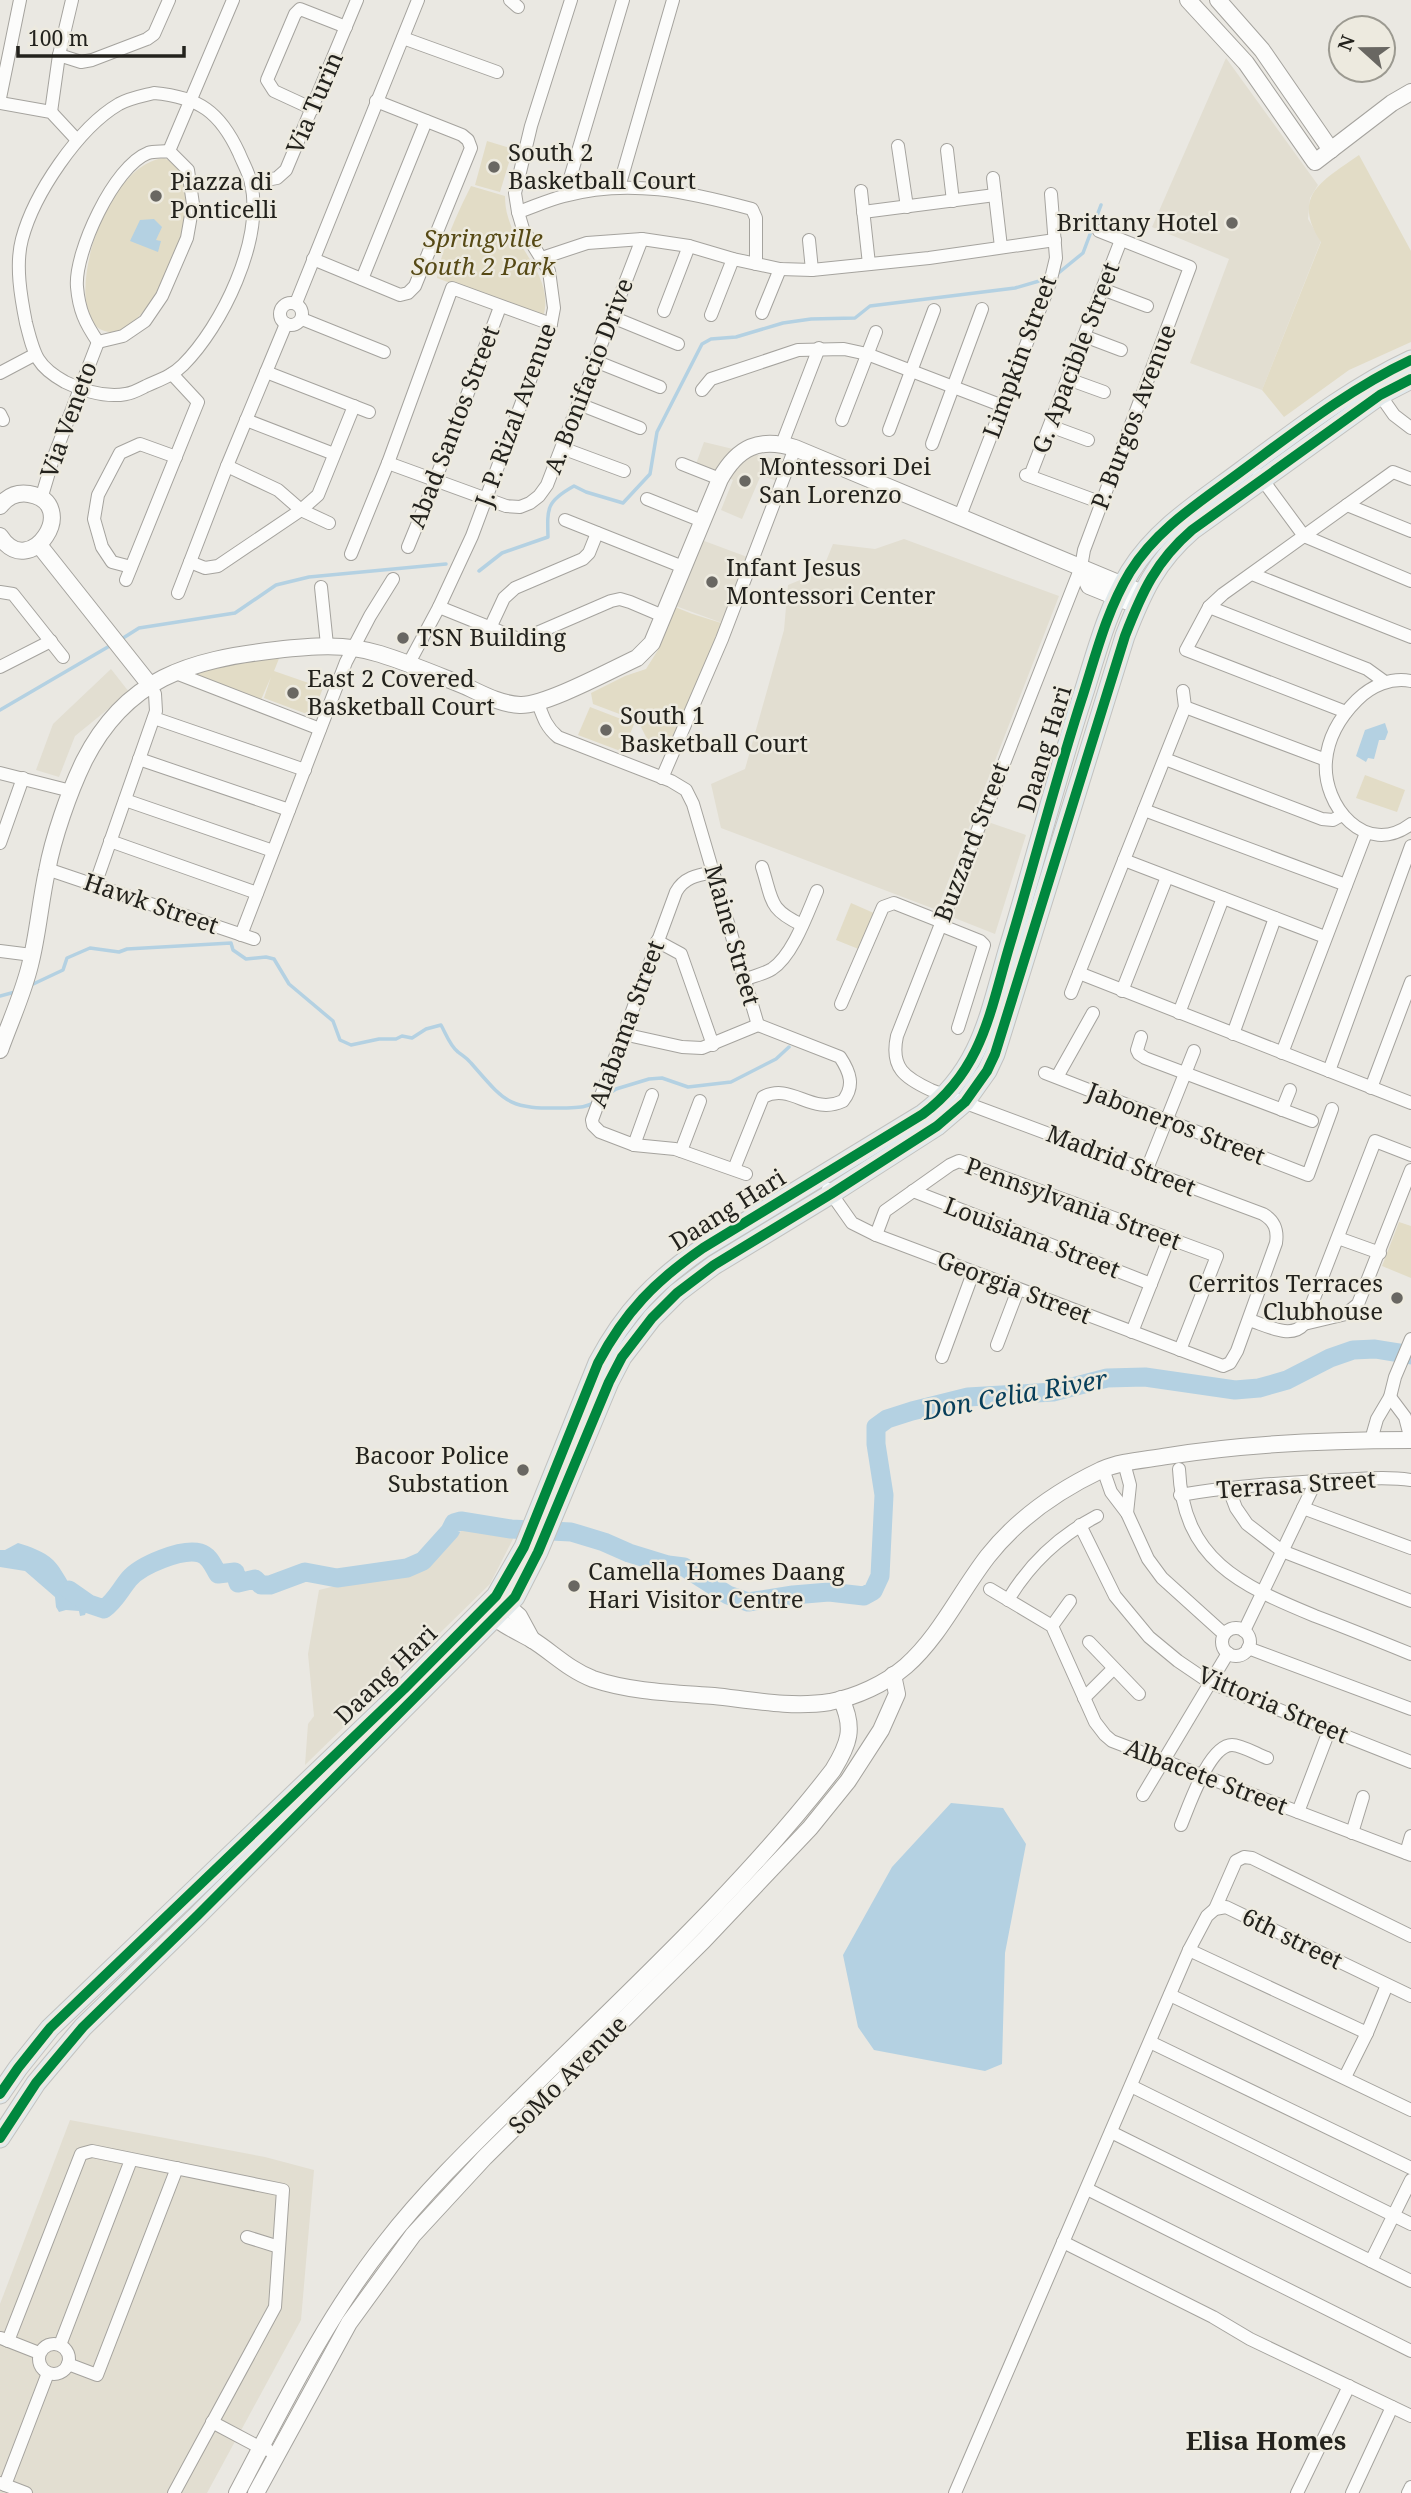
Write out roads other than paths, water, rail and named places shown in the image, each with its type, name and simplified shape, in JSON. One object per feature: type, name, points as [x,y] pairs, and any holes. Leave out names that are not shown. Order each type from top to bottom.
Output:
[{"type":"main road","name":"Daang Hari","points":[[1037,887],[1139,600],[1158,565],[1178,542],[1257,472],[1361,387],[1411,360]]},
{"type":"main road","name":"Daang Hari","points":[[546,1510],[622,1357],[652,1318],[677,1293],[714,1265],[937,1126],[955,1099],[987,1071],[995,1054],[1037,887],[1052,793],[1099,643],[1120,592],[1142,555],[1178,519],[1380,394],[1411,379]]},
{"type":"main road","name":"Daang Hari","points":[[0,2138],[36,2083],[83,2027],[307,1793],[496,1607],[522,1587],[531,1549],[598,1363],[612,1337],[642,1298],[677,1266],[703,1248],[923,1114],[955,1099]]},
{"type":"main road","name":"Daang Hari","points":[[0,2094],[51,2028],[307,1793]]},
{"type":"street","points":[[20,0],[0,100],[51,112],[77,140]]},
{"type":"street","points":[[51,112],[58,55],[72,0]]},
{"type":"street","points":[[58,55],[81,62],[147,39],[155,34],[169,0]]},
{"type":"street","points":[[169,151],[233,0]]},
{"type":"street","name":"Via Turin","points":[[251,183],[277,178],[286,170],[357,0]]},
{"type":"street","points":[[296,303],[418,0],[425,0]]},
{"type":"street","name":"J. P. Rizal Avenue","points":[[409,663],[472,536],[551,324],[554,308],[549,271],[523,229],[517,212],[515,193],[517,175],[570,0]]},
{"type":"street","points":[[565,195],[623,0]]},
{"type":"street","points":[[619,187],[673,0]]},
{"type":"street","points":[[1188,0],[1246,63],[1315,162],[1392,103],[1411,92]]},
{"type":"street","points":[[1219,0],[1262,50],[1331,150]]},
{"type":"street","points":[[313,109],[274,91],[267,80],[295,14],[300,9],[346,27]]},
{"type":"street","points":[[403,38],[497,72]]},
{"type":"street","points":[[154,93],[192,100],[222,122],[251,183],[253,227],[245,259],[230,297],[183,365],[172,374],[128,394],[101,395],[79,389],[52,375],[34,355],[19,292],[22,240],[45,186],[77,140],[104,114],[122,102],[139,96],[154,93]]},
{"type":"street","points":[[313,259],[400,295],[408,293],[415,286],[471,148],[462,135],[376,101]]},
{"type":"street","points":[[362,279],[426,121]]},
{"type":"street","points":[[898,146],[907,207]]},
{"type":"street","points":[[947,150],[953,201]]},
{"type":"street","points":[[169,151],[188,170],[193,204],[187,238],[162,296],[145,321],[123,336],[98,342],[83,320],[76,285],[86,240],[105,199],[126,169],[147,153],[169,151]]},
{"type":"street","points":[[993,178],[1001,247]]},
{"type":"street","points":[[517,212],[565,195],[619,187],[693,193],[752,209],[756,218],[756,264]]},
{"type":"street","points":[[861,191],[869,264]]},
{"type":"street","name":"Limpkin Street","points":[[961,516],[1050,283],[1055,262],[1051,194]]},
{"type":"street","points":[[863,212],[995,195]]},
{"type":"street","name":"G. Apacible Street","points":[[1099,231],[1190,268]]},
{"type":"street","points":[[542,258],[587,243],[642,239],[689,246],[779,269],[812,270],[1055,240]]},
{"type":"street","name":"A. Bonifacio Drive","points":[[486,500],[520,507],[539,496],[547,485],[642,239]]},
{"type":"street","points":[[809,240],[812,270]]},
{"type":"street","name":"G. Apacible Street","points":[[1102,503],[1028,475],[1050,426],[1121,240]]},
{"type":"street","points":[[664,311],[689,246]]},
{"type":"street","points":[[711,315],[733,259]]},
{"type":"street","name":"P. Burgos Avenue","points":[[1081,567],[1084,550],[1190,268]]},
{"type":"street","points":[[762,313],[779,269]]},
{"type":"street","points":[[351,554],[388,463],[452,288],[551,324]]},
{"type":"street","points":[[1102,289],[1147,306]]},
{"type":"street","points":[[288,303],[296,303],[303,312],[302,319],[298,324],[286,324],[281,320],[282,307],[288,303]]},
{"type":"street","name":"Abad Santos Street","points":[[408,547],[499,307]]},
{"type":"street","points":[[932,444],[982,309]]},
{"type":"street","points":[[889,430],[934,310]]},
{"type":"street","points":[[612,317],[678,344]]},
{"type":"street","points":[[302,319],[384,352]]},
{"type":"street","points":[[178,593],[286,324]]},
{"type":"street","points":[[842,420],[876,332]]},
{"type":"street","points":[[1084,336],[1121,350]]},
{"type":"street","name":"Via Veneto","points":[[41,499],[53,459],[98,342]]},
{"type":"street","points":[[662,778],[722,639],[789,446],[819,348]]},
{"type":"street","points":[[702,390],[711,379],[797,350],[844,349],[867,354],[1003,406]]},
{"type":"street","points":[[0,373],[34,355]]},
{"type":"street","points":[[595,361],[660,387]]},
{"type":"street","points":[[266,372],[369,412]]},
{"type":"street","points":[[172,374],[198,402],[176,457],[128,573],[112,562],[102,547],[94,519],[98,495],[120,453],[140,444],[176,457]]},
{"type":"street","points":[[1068,379],[1104,392]]},
{"type":"street","points":[[1380,394],[1394,415],[1411,428]]},
{"type":"street","points":[[579,404],[640,428]]},
{"type":"street","points":[[190,562],[205,568],[218,566],[301,510],[318,495],[354,406]]},
{"type":"street","points":[[246,420],[334,454]]},
{"type":"street","points":[[1050,426],[1088,440]]},
{"type":"street","points":[[0,1050],[31,962],[47,869],[71,791],[101,732],[118,711],[150,685],[173,672],[192,665],[258,652],[327,645],[353,647],[409,663],[498,700],[523,705],[538,703],[637,658],[652,643],[728,464],[740,452],[767,443],[789,446],[961,516],[1081,567],[1120,592],[1139,600]]},
{"type":"street","points":[[562,448],[624,471]]},
{"type":"street","points":[[388,463],[486,500]]},
{"type":"street","points":[[682,464],[720,479]]},
{"type":"street","points":[[227,466],[278,490],[301,510],[328,523]]},
{"type":"street","points":[[1257,472],[1304,537],[1411,581]]},
{"type":"street","points":[[1346,712],[1186,650],[1209,607],[1251,574],[1394,472],[1411,479]]},
{"type":"street","points":[[1,540],[20,550],[39,545],[46,539],[52,522],[51,514],[41,499],[25,493],[3,498]]},
{"type":"street","points":[[647,499],[702,522]]},
{"type":"street","points":[[1347,505],[1411,531]]},
{"type":"street","points":[[565,520],[683,568]]},
{"type":"street","points":[[489,628],[504,597],[515,588],[583,559],[589,553],[597,533]]},
{"type":"street","points":[[39,545],[150,685],[156,701],[154,718],[95,886]]},
{"type":"street","name":"Buzzard Street","points":[[955,1099],[907,1078],[901,1072],[895,1053],[897,1036],[1081,567]]},
{"type":"street","points":[[1251,574],[1411,636]]},
{"type":"street","points":[[241,934],[353,647],[393,579]]},
{"type":"street","points":[[321,587],[327,645]]},
{"type":"street","points":[[0,592],[13,594],[63,657]]},
{"type":"street","points":[[439,607],[523,639],[620,599],[663,616]]},
{"type":"street","points":[[1209,607],[1367,669],[1385,682]]},
{"type":"street","points":[[0,667],[51,640]]},
{"type":"street","points":[[173,672],[320,729]]},
{"type":"street","points":[[1411,681],[1385,682],[1361,696],[1346,712],[1334,733],[1326,760],[1327,779],[1336,805],[1352,825],[1381,835],[1411,824]]},
{"type":"street","points":[[1071,993],[1185,707],[1183,691]]},
{"type":"street","name":"Maine Street","points":[[538,703],[545,722],[558,737],[680,785],[691,797],[758,1026],[840,1057],[850,1076],[849,1093],[843,1101],[824,1106],[779,1092],[763,1097],[740,1171]]},
{"type":"street","points":[[1185,707],[1326,760]]},
{"type":"street","points":[[154,718],[304,770]]},
{"type":"street","points":[[139,759],[289,810]]},
{"type":"street","points":[[1165,759],[1322,819],[1333,820],[1342,815]]},
{"type":"street","points":[[0,774],[71,791]]},
{"type":"street","points":[[0,843],[23,778]]},
{"type":"street","points":[[125,800],[273,851]]},
{"type":"street","points":[[1144,810],[1346,885]]},
{"type":"street","points":[[1282,1053],[1366,832]]},
{"type":"street","points":[[110,841],[257,893]]},
{"type":"street","points":[[1329,1071],[1411,846]]},
{"type":"street","points":[[1124,860],[1325,937]]},
{"type":"street","points":[[762,867],[779,913],[802,925]]},
{"type":"street","name":"Hawk Street","points":[[47,869],[254,939]]},
{"type":"street","name":"Alabama Street","points":[[714,872],[690,878],[679,887],[605,1080],[593,1115],[593,1125],[596,1129],[634,1145],[681,1151],[740,1171]]},
{"type":"street","points":[[1122,991],[1167,877]]},
{"type":"street","points":[[746,979],[765,973],[780,962],[802,925],[817,891]]},
{"type":"street","points":[[1179,1013],[1223,898]]},
{"type":"street","points":[[841,1004],[883,907],[894,903],[984,945],[958,1028]]},
{"type":"street","points":[[1233,1034],[1275,918]]},
{"type":"street","points":[[657,941],[681,954],[713,1045]]},
{"type":"street","points":[[0,951],[31,962]]},
{"type":"street","points":[[1079,973],[1411,1103]]},
{"type":"street","points":[[1371,1088],[1411,982]]},
{"type":"street","name":"Jaboneros Street","points":[[1093,1013],[1051,1075],[1308,1175],[1332,1109]]},
{"type":"street","points":[[623,1034],[692,1049],[713,1045],[758,1026]]},
{"type":"street","points":[[1141,1037],[1137,1050],[1139,1055],[1312,1121]]},
{"type":"street","points":[[1147,1169],[1194,1051]]},
{"type":"street","points":[[1282,1110],[1290,1090]]},
{"type":"street","points":[[634,1145],[652,1095]]},
{"type":"street","name":"Madrid Street","points":[[955,1099],[1263,1214],[1275,1225],[1276,1243],[1249,1320]]},
{"type":"street","points":[[681,1151],[700,1101]]},
{"type":"street","points":[[1249,1320],[1289,1332],[1300,1330],[1375,1141],[1411,1155]]},
{"type":"street","name":"Pennsylvania Street","points":[[876,1235],[885,1211],[950,1165],[963,1162],[1217,1256],[1180,1350]]},
{"type":"street","points":[[1304,1324],[1335,1318],[1353,1310],[1363,1296],[1411,1170]]},
{"type":"street","name":"Georgia Street","points":[[820,1177],[852,1223],[876,1235],[1218,1365],[1230,1363],[1234,1358],[1249,1320]]},
{"type":"street","name":"Louisiana Street","points":[[913,1191],[1151,1284]]},
{"type":"street","points":[[1132,1332],[1169,1238]]},
{"type":"street","points":[[1338,1238],[1380,1253]]},
{"type":"street","points":[[942,1357],[973,1272]]},
{"type":"street","points":[[997,1345],[1018,1290]]},
{"type":"street","points":[[1371,1440],[1377,1419],[1390,1397],[1395,1377],[1411,1339]]},
{"type":"street","points":[[496,1607],[509,1629],[532,1640],[579,1673],[602,1681],[627,1687],[777,1702],[825,1702],[841,1699],[858,1694],[906,1666],[938,1630],[1004,1537],[1043,1503],[1103,1469],[1124,1463],[1250,1445],[1411,1440],[1405,1417],[1390,1397]]},
{"type":"street","points":[[1124,1463],[1130,1485],[1127,1513]]},
{"type":"street","points":[[1103,1469],[1111,1492],[1127,1513],[1148,1559],[1162,1578],[1224,1634]]},
{"type":"street","points":[[1180,1469],[1180,1495],[1186,1516],[1209,1556],[1262,1594],[1411,1654]]},
{"type":"street","name":"Terrasa Street","points":[[1180,1495],[1228,1487],[1316,1481],[1411,1479]]},
{"type":"street","points":[[1244,1631],[1316,1481]]},
{"type":"street","points":[[1228,1487],[1236,1508],[1247,1524],[1282,1551],[1411,1601]]},
{"type":"street","points":[[1303,1508],[1411,1548]]},
{"type":"street","points":[[1008,1600],[1021,1579],[1040,1557],[1080,1525],[1097,1516]]},
{"type":"street","name":"Vittoria Street","points":[[1080,1525],[1102,1574],[1129,1615],[1149,1637],[1178,1661],[1209,1682],[1411,1762]]},
{"type":"street","points":[[990,1589],[1052,1626],[1070,1601]]},
{"type":"street","name":"Albacete Street","points":[[1052,1626],[1095,1721],[1105,1735],[1119,1744],[1409,1854]]},
{"type":"street","points":[[1233,1628],[1244,1631],[1249,1639],[1248,1648],[1239,1655],[1228,1653],[1222,1644],[1224,1634],[1233,1628]]},
{"type":"street","points":[[1089,1642],[1139,1694]]},
{"type":"street","points":[[1248,1648],[1411,1709]]},
{"type":"street","points":[[1143,1795],[1228,1653]]},
{"type":"street","points":[[1084,1698],[1113,1669]]},
{"type":"street","name":"SoMo Avenue","points":[[256,2493],[349,2323],[413,2235],[495,2147],[759,1883],[833,1800],[866,1755],[891,1710],[897,1694],[893,1675]]},
{"type":"street","name":"SoMo Avenue","points":[[237,2493],[341,2305],[406,2217],[439,2179],[750,1867],[827,1778],[843,1754],[849,1732],[849,1719],[841,1699]]},
{"type":"street","points":[[1298,1812],[1329,1731]]},
{"type":"street","points":[[1181,1825],[1209,1762],[1220,1749],[1232,1745],[1268,1759]]},
{"type":"street","points":[[1352,1833],[1363,1797]]},
{"type":"street","points":[[1409,1854],[1411,1836]]},
{"type":"street","points":[[1215,1909],[1236,1861],[1244,1857],[1252,1858],[1411,1936]]},
{"type":"street","name":"6th street","points":[[955,2493],[1189,1950],[1208,1916],[1215,1909],[1226,1907],[1411,1996]]},
{"type":"street","points":[[1189,1950],[1367,2033]]},
{"type":"street","points":[[1345,2077],[1387,1984]]},
{"type":"street","points":[[1170,1995],[1411,2110]]},
{"type":"street","points":[[1150,2042],[1411,2168]]},
{"type":"street","points":[[1131,2086],[1411,2224]]},
{"type":"street","points":[[1111,2132],[1411,2281]]},
{"type":"street","points":[[40,2353],[4,2340],[81,2154],[92,2151],[283,2190],[275,2307],[174,2493]]},
{"type":"street","points":[[60,2345],[131,2160]]},
{"type":"street","points":[[68,2364],[97,2375],[177,2168]]},
{"type":"street","points":[[1371,2261],[1411,2179]]},
{"type":"street","points":[[1087,2189],[1411,2351]]},
{"type":"street","points":[[247,2237],[279,2247]]},
{"type":"street","points":[[1063,2242],[1213,2317],[1250,2339],[1411,2416]]},
{"type":"street","points":[[50,2344],[60,2345],[67,2351],[68,2364],[62,2372],[48,2373],[39,2362],[40,2353],[50,2344]]},
{"type":"street","points":[[26,2493],[3,2484],[48,2373]]},
{"type":"street","points":[[1297,2493],[1349,2386]]},
{"type":"street","points":[[1352,2493],[1392,2407]]},
{"type":"street","points":[[212,2422],[261,2448],[279,2451]]},
{"type":"street","points":[[1408,2493],[1411,2487]]},
{"type":"water","points":[[154,219],[162,227],[156,240],[161,241],[158,252],[130,241],[140,220]]},
{"type":"water","points":[[1385,723],[1388,732],[1385,740],[1379,740],[1374,759],[1368,758],[1366,762],[1356,756],[1365,730]]},
{"type":"water","points":[[18,1543],[53,1560],[71,1585],[86,1597],[89,1604],[85,1615],[80,1616],[79,1611],[59,1612],[55,1597],[25,1571],[0,1567],[0,1550]]},
{"type":"water","points":[[951,1803],[1003,1808],[1026,1844],[1005,1953],[1002,2064],[985,2071],[874,2050],[858,2027],[843,1955],[892,1867]]},
{"type":"waterway","points":[[1056,275],[1083,253],[1101,205]]},
{"type":"waterway","points":[[479,571],[502,553],[548,537],[550,506],[558,496],[574,486],[623,503],[650,474],[657,432],[702,344],[711,339],[736,337],[783,323],[855,318],[870,306],[1015,288],[1046,279]]},
{"type":"waterway","points":[[120,640],[139,628],[235,613],[276,585],[309,577],[446,564]]},
{"type":"waterway","points":[[0,710],[113,644]]},
{"type":"waterway","points":[[29,986],[63,970],[67,958],[90,948],[119,952],[127,949],[231,943],[233,950],[246,959],[274,959],[289,984],[333,1021],[340,1040],[351,1045],[402,1036],[412,1038],[426,1029],[441,1025],[455,1049],[492,1087],[510,1101],[519,1105],[545,1108],[579,1107],[595,1102]]},
{"type":"waterway","points":[[0,996],[15,992]]},
{"type":"waterway","points":[[604,1097],[616,1089],[649,1079],[662,1078],[688,1087],[731,1082],[776,1059],[789,1047]]},
{"type":"waterway","name":"Don Celia River","points":[[69,1590],[89,1604],[104,1609],[129,1579],[143,1568],[173,1555],[192,1552],[206,1556],[218,1574],[235,1572],[238,1583],[255,1579],[261,1585],[270,1585],[305,1572],[337,1578],[407,1568],[423,1561],[454,1523],[461,1521],[511,1529],[571,1532],[629,1553],[684,1567],[728,1595],[748,1602],[829,1592],[864,1596],[873,1591],[880,1576],[884,1495],[876,1427],[887,1419],[968,1397],[1053,1392],[1107,1378],[1145,1377],[1235,1390],[1259,1388],[1287,1380],[1330,1358],[1353,1350],[1375,1349],[1411,1355]]},
{"type":"place","name":"South 2 Basketball Court","points":[[494,167]]},
{"type":"place","name":"Piazza di Ponticelli","points":[[156,196]]},
{"type":"place","name":"Brittany Hotel","points":[[1232,223]]},
{"type":"place","name":"Montessori Dei San Lorenzo","points":[[745,481]]},
{"type":"place","name":"Infant Jesus Montessori Center","points":[[712,582]]},
{"type":"place","name":"TSN Building","points":[[403,638]]},
{"type":"place","name":"East 2 Covered Basketball Court","points":[[293,693]]},
{"type":"place","name":"South 1 Basketball Court","points":[[606,730]]},
{"type":"place","name":"Cerritos Terraces Clubhouse","points":[[1397,1298]]},
{"type":"place","name":"Bacoor Police Substation","points":[[523,1470]]},
{"type":"place","name":"Camella Homes Daang Hari Visitor Centre","points":[[574,1586]]},
{"type":"district","name":"Elisa Homes","points":[[1266,2441]]},
{"type":"park label","name":"Springville South 2 Park","points":[[483,253]]}]
